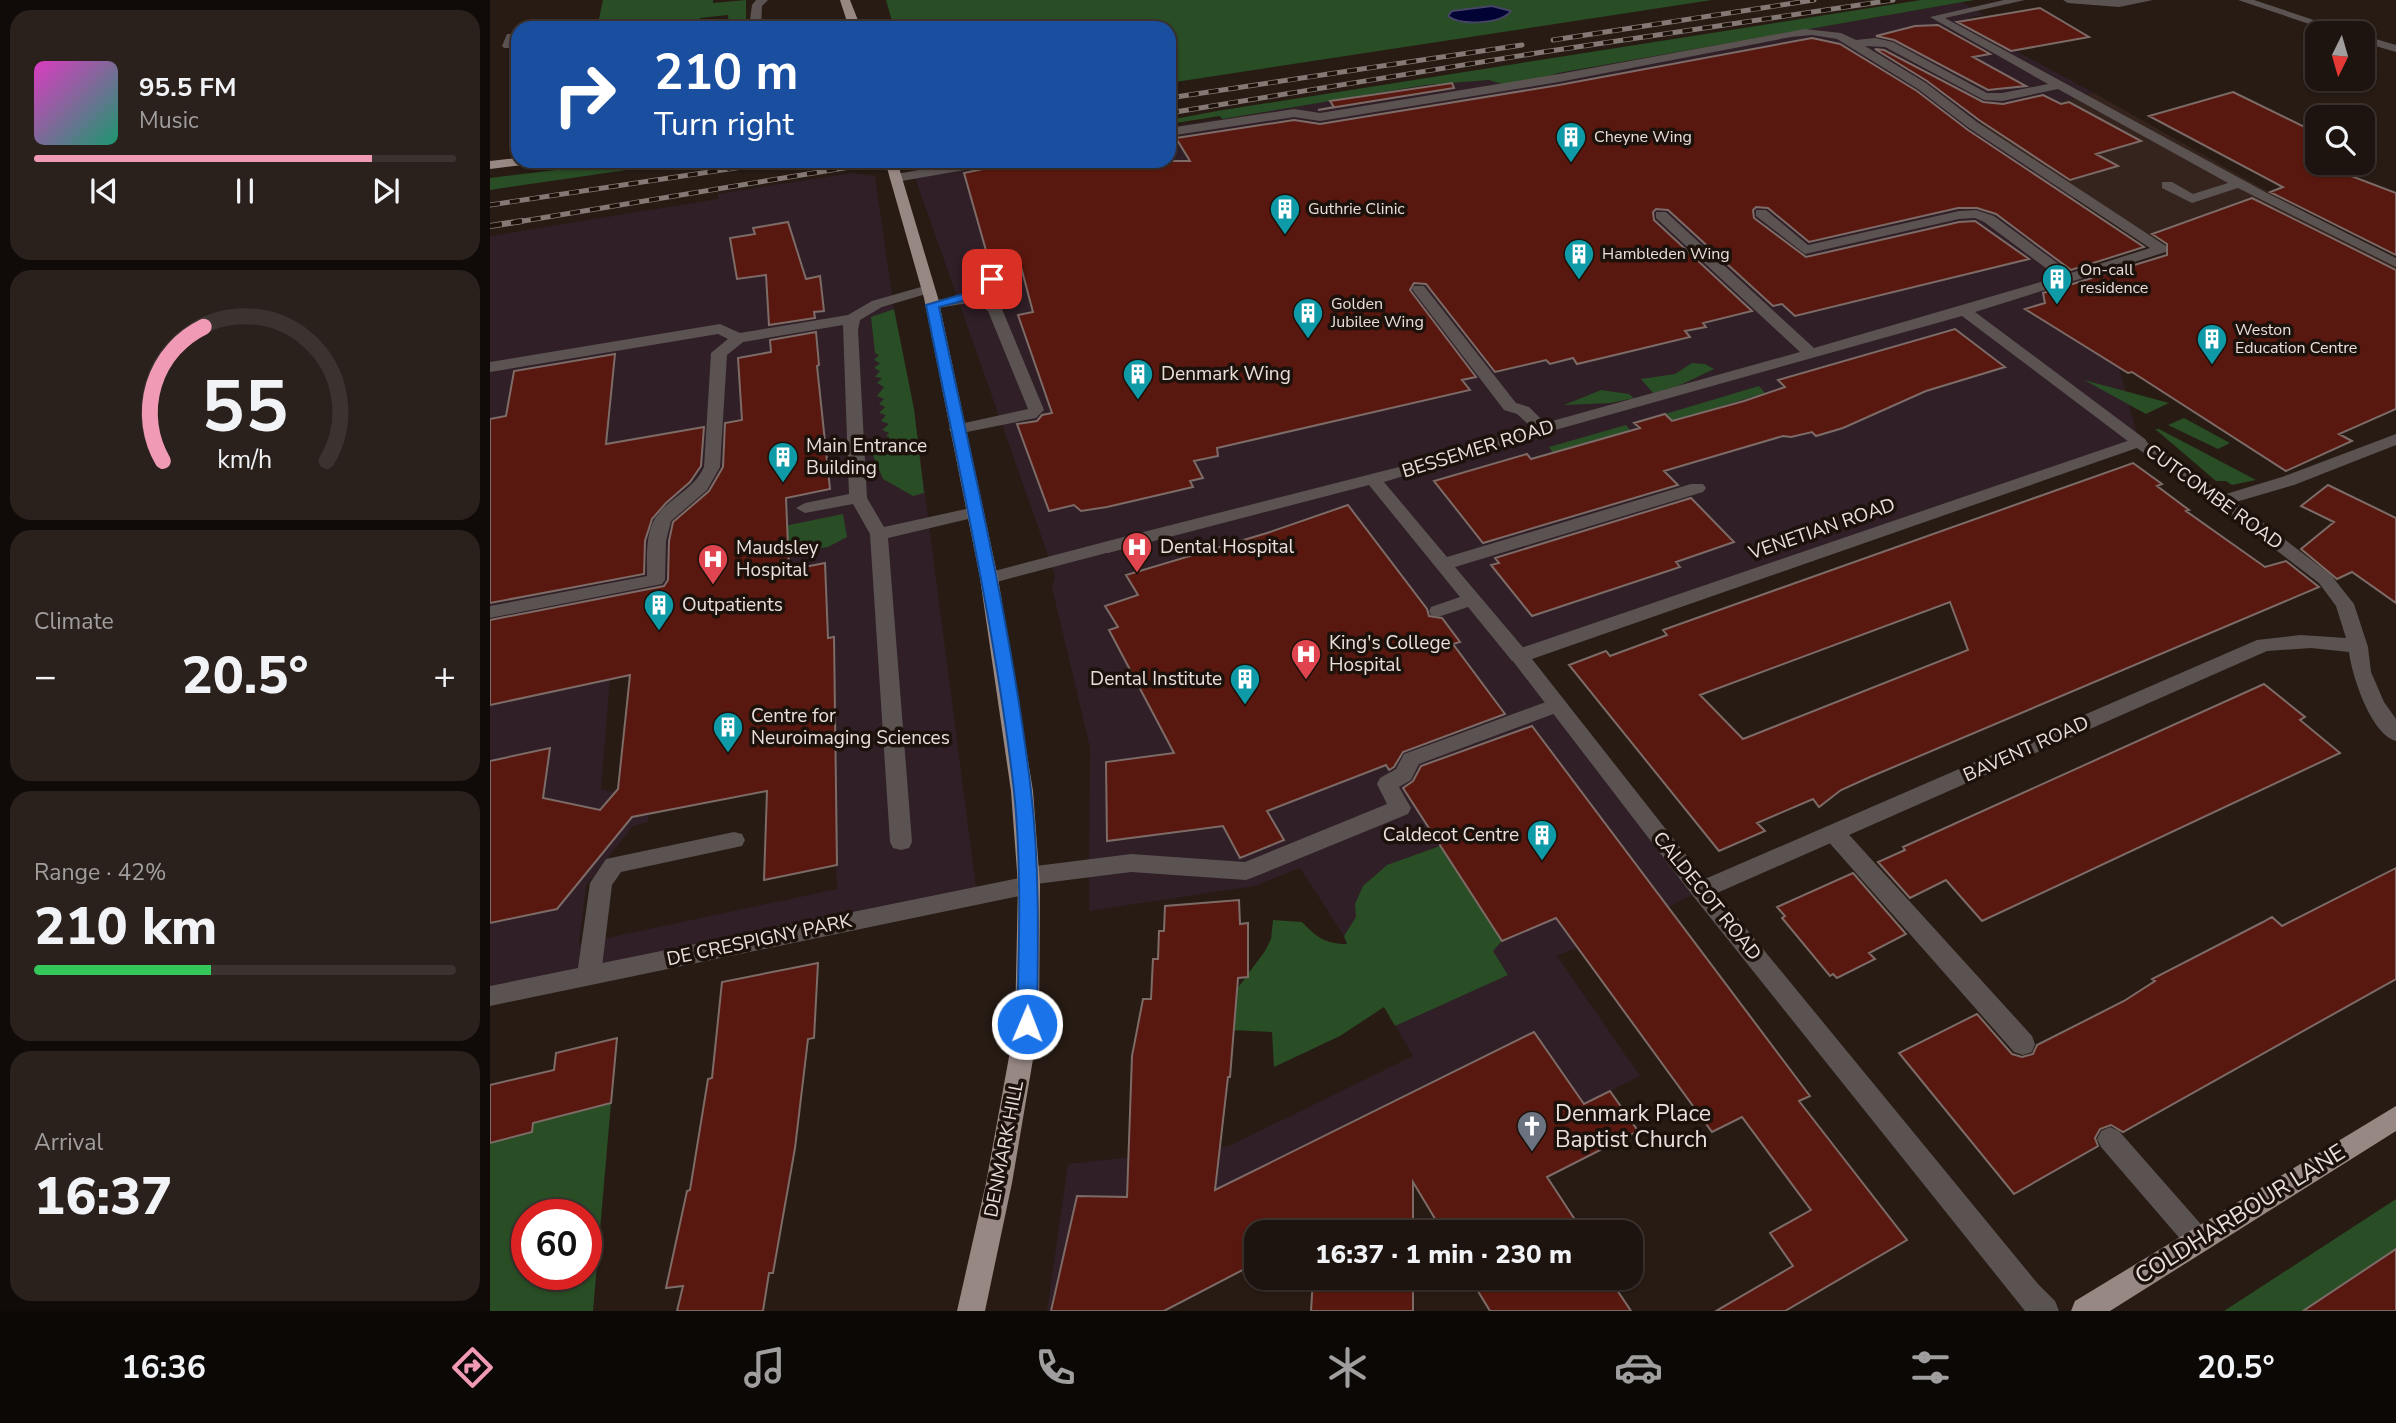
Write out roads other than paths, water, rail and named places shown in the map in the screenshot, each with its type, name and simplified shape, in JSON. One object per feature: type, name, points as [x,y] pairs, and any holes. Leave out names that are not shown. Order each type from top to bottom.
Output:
[{"type":"main road","points":[[845,0],[852,21]]},
{"type":"main road","points":[[490,165],[511,162]]},
{"type":"main road","name":"DENMARK HILL","points":[[893,169],[930,297],[989,579],[1022,791],[1029,880],[1027,1024],[999,1183],[971,1311]]},
{"type":"main road","name":"COLDHARBOUR LANE","points":[[2085,1311],[2197,1239],[2393,1122]]},
{"type":"street","points":[[756,21],[757,5],[763,0]]},
{"type":"street","points":[[2020,0],[1935,17],[2240,183],[2396,263]]},
{"type":"street","points":[[2068,0],[2119,4],[2148,0]]},
{"type":"street","points":[[2243,0],[2309,21]]},
{"type":"street","points":[[1176,131],[1294,113],[1320,117],[1334,115],[1559,78],[1810,30],[1841,36],[1854,44],[1875,41],[1889,44],[1984,96],[1996,97],[2060,85]]},
{"type":"street","points":[[2375,42],[2396,49]]},
{"type":"street","name":"BESSEMER ROAD","points":[[989,579],[1373,479],[1964,311],[2161,249],[1973,125],[1922,86],[1854,44]]},
{"type":"street","points":[[2167,185],[2192,198],[2240,183]]},
{"type":"street","points":[[1761,213],[1805,250],[1959,215],[1976,214],[1989,219],[2067,277]]},
{"type":"street","points":[[1661,215],[1811,354]]},
{"type":"street","points":[[978,298],[990,284],[995,268]]},
{"type":"street","points":[[1419,289],[1510,407],[1523,410],[1542,429]]},
{"type":"street","points":[[490,612],[656,580],[659,529],[679,504],[701,489],[708,480],[712,467],[719,353],[738,338],[852,319],[859,313],[900,295],[970,296],[989,302],[995,309],[1036,410],[1030,415],[957,429]]},
{"type":"street","name":"CUTCOMBE ROAD","points":[[1964,311],[2325,579],[2345,604],[2358,647],[2361,672],[2375,705],[2396,734]]},
{"type":"street","points":[[852,319],[850,373],[858,498],[879,534],[901,842]]},
{"type":"street","points":[[490,367],[720,329],[738,338]]},
{"type":"street","points":[[2222,501],[2322,469],[2396,439]]},
{"type":"street","name":"VENETIAN ROAD","points":[[1519,656],[2139,442]]},
{"type":"street","name":"CALDECOT ROAD","points":[[1373,479],[1519,656],[1701,890],[2028,1294],[2045,1311]]},
{"type":"street","points":[[1442,565],[1697,488]]},
{"type":"street","points":[[805,508],[858,498]]},
{"type":"street","points":[[879,534],[975,512]]},
{"type":"street","points":[[1437,611],[1472,599]]},
{"type":"street","name":"BAVENT ROAD","points":[[1701,890],[2264,645],[2295,640],[2358,647]]},
{"type":"street","name":"DE CRESPIGNY PARK","points":[[490,996],[1029,880],[1131,863],[1246,871],[1400,808],[1387,784],[1404,774],[1411,760],[1557,705]]},
{"type":"street","points":[[1834,833],[2023,1045]]},
{"type":"street","points":[[589,975],[601,883],[614,865],[734,840]]},
{"type":"street","points":[[2110,1139],[2197,1239]]},
{"type":"railway","points":[[1553,40],[1814,0]]},
{"type":"railway","points":[[1176,112],[1543,52],[1893,0]]},
{"type":"railway","points":[[1176,97],[1522,45]]},
{"type":"railway","points":[[490,205],[736,168]]},
{"type":"railway","points":[[511,223],[844,168]]},
{"type":"railway","points":[[490,226],[522,221]]},
{"type":"place","name":"Cheyne Wing","points":[[1571,164]]},
{"type":"place","name":"Guthrie Clinic","points":[[1285,236]]},
{"type":"place","name":"Hambleden Wing","points":[[1579,281]]},
{"type":"place","name":"On-call residence","points":[[2057,306]]},
{"type":"place","name":"Golden Jubilee Wing","points":[[1308,340]]},
{"type":"place","name":"Weston Education Centre","points":[[2212,366]]},
{"type":"place","name":"Denmark Wing","points":[[1138,401]]},
{"type":"place","name":"Main Entrance Building","points":[[783,484]]},
{"type":"place","name":"Dental Hospital","points":[[1137,574]]},
{"type":"place","name":"Maudsley Hospital","points":[[713,586]]},
{"type":"place","name":"Outpatients","points":[[659,632]]},
{"type":"place","name":"King's College Hospital","points":[[1306,681]]},
{"type":"place","name":"Dental Institute","points":[[1245,706]]},
{"type":"place","name":"Centre for Neuroimaging Sciences","points":[[728,754]]},
{"type":"place","name":"Caldecot Centre","points":[[1542,862]]},
{"type":"place","name":"Denmark Place Baptist Church","points":[[1532,1153]]}]
